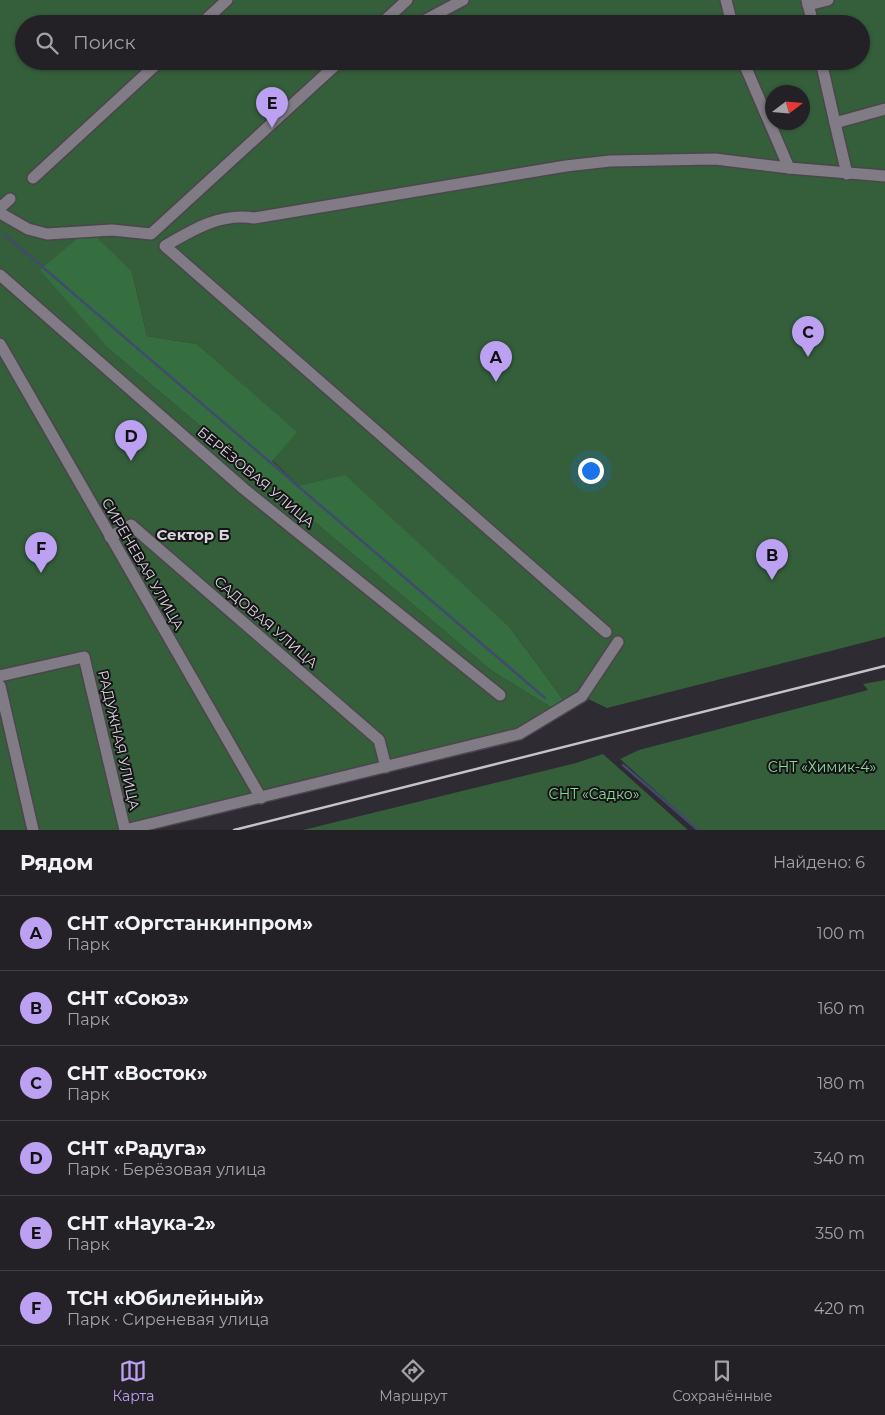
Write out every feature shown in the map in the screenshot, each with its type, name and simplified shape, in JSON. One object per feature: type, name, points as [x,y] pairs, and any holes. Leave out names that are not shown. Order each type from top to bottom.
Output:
[{"type":"street","points":[[211,15],[227,0]]},
{"type":"street","points":[[391,15],[407,0]]},
{"type":"street","points":[[435,15],[463,0]]},
{"type":"street","points":[[726,0],[730,15]]},
{"type":"street","points":[[808,3],[828,0]]},
{"type":"street","points":[[33,178],[150,70]]},
{"type":"street","points":[[747,70],[789,168]]},
{"type":"street","points":[[823,70],[847,174]]},
{"type":"street","points":[[0,213],[28,228],[47,234],[112,230],[151,234],[329,71]]},
{"type":"street","points":[[835,123],[885,109]]},
{"type":"street","points":[[606,632],[165,246],[213,220],[237,215],[254,218],[566,166],[610,162],[715,159],[847,174],[885,176]]},
{"type":"street","points":[[0,208],[10,199]]},
{"type":"street","name":"БЕРЁЗОВАЯ УЛИЦА","points":[[0,275],[244,489],[500,695]]},
{"type":"street","name":"СИРЕНЕВАЯ УЛИЦА","points":[[0,344],[261,798]]},
{"type":"street","name":"САДОВАЯ УЛИЦА","points":[[110,537],[132,524],[379,740],[386,767]]},
{"type":"street","points":[[125,830],[518,734],[582,696],[618,642]]},
{"type":"street","name":"РАДУЖНАЯ УЛИЦА","points":[[0,676],[84,657],[125,830]]},
{"type":"street","points":[[0,686],[33,830]]},
{"type":"green space","points":[[0,0],[885,0],[885,637],[607,708],[582,696],[567,705],[511,629],[299,486],[272,460],[296,432],[197,344],[147,336],[132,272],[109,349],[492,671],[557,711],[519,734],[125,830],[0,830]]},
{"type":"green space","points":[[94,235],[132,272],[147,336],[197,344],[297,432],[272,461],[299,486],[345,475],[511,629],[567,705],[557,711],[492,671],[109,349],[40,270],[80,236]]},
{"type":"green space","name":"СНТ «Химик-4»","points":[[885,680],[885,830],[699,830],[620,759],[639,750],[868,690],[863,684]]},
{"type":"green space","name":"СНТ «Садко»","points":[[603,754],[688,830],[303,830],[576,763]]},
{"type":"waterway","points":[[4,234],[545,698]]},
{"type":"waterway","points":[[623,765],[698,830]]},
{"type":"railway","points":[[234,830],[885,666]]},
{"type":"place","name":"СНТ «Наука-2»","points":[[272,128]]},
{"type":"place","name":"СНТ «Восток»","points":[[808,357]]},
{"type":"place","name":"СНТ «Оргстанкинпром»","points":[[496,382]]},
{"type":"place","name":"СНТ «Радуга»","points":[[131,461]]},
{"type":"place","name":"ТСН «Юбилейный»","points":[[41,573]]},
{"type":"place","name":"СНТ «Союз»","points":[[772,580]]},
{"type":"district","name":"Сектор Б","points":[[193,535]]}]
